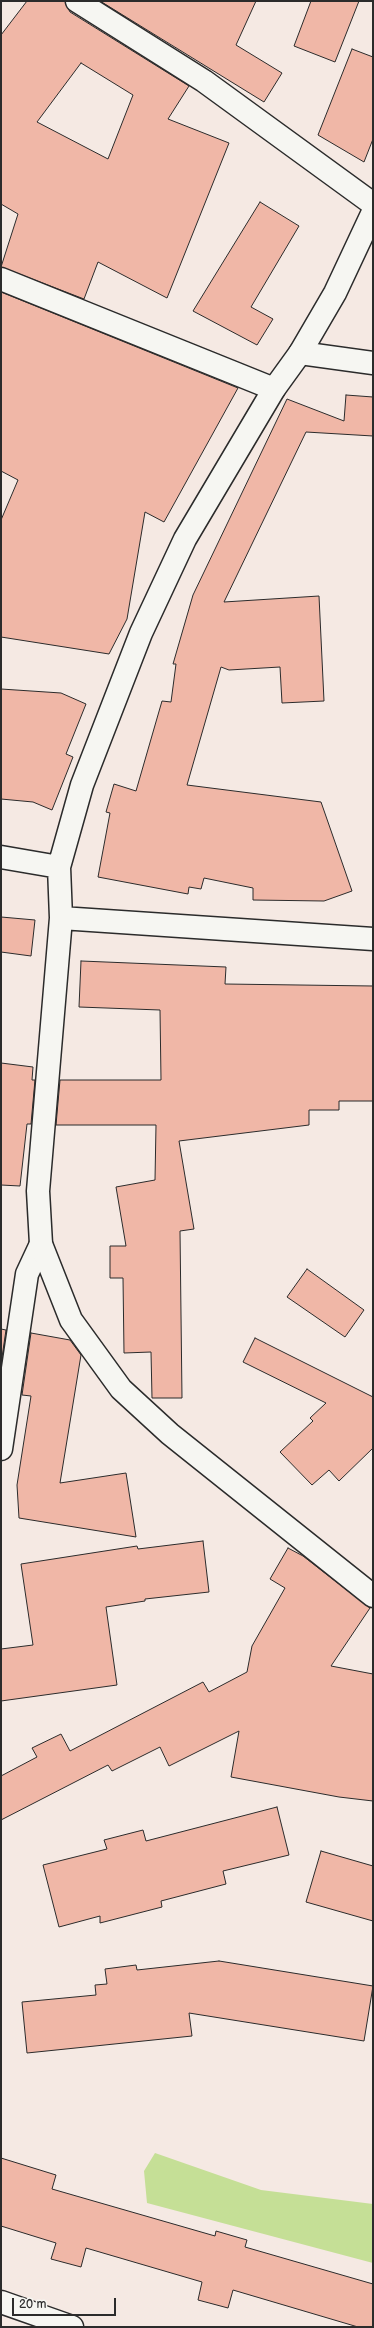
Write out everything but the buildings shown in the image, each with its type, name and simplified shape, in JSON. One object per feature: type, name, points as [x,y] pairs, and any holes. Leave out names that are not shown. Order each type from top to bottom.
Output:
[{"type":"street","points":[[77,1],[204,81],[373,204]]},
{"type":"street","points":[[373,212],[335,293],[300,353],[274,389],[185,539],[141,633],[82,785],[59,867],[61,918],[38,1191],[41,1244],[72,1320],[121,1389],[170,1434],[373,1596]]},
{"type":"street","points":[[1,278],[274,389]]},
{"type":"street","points":[[300,353],[373,363]]},
{"type":"street","points":[[1,857],[59,867]]},
{"type":"street","points":[[61,918],[373,940]]},
{"type":"street","points":[[1,1449],[27,1274],[41,1244]]},
{"type":"street","points":[[1,2302],[72,2327]]},
{"type":"green space","points":[[155,2153],[261,2190],[373,2204],[373,2263],[147,2203],[144,2171]]}]
